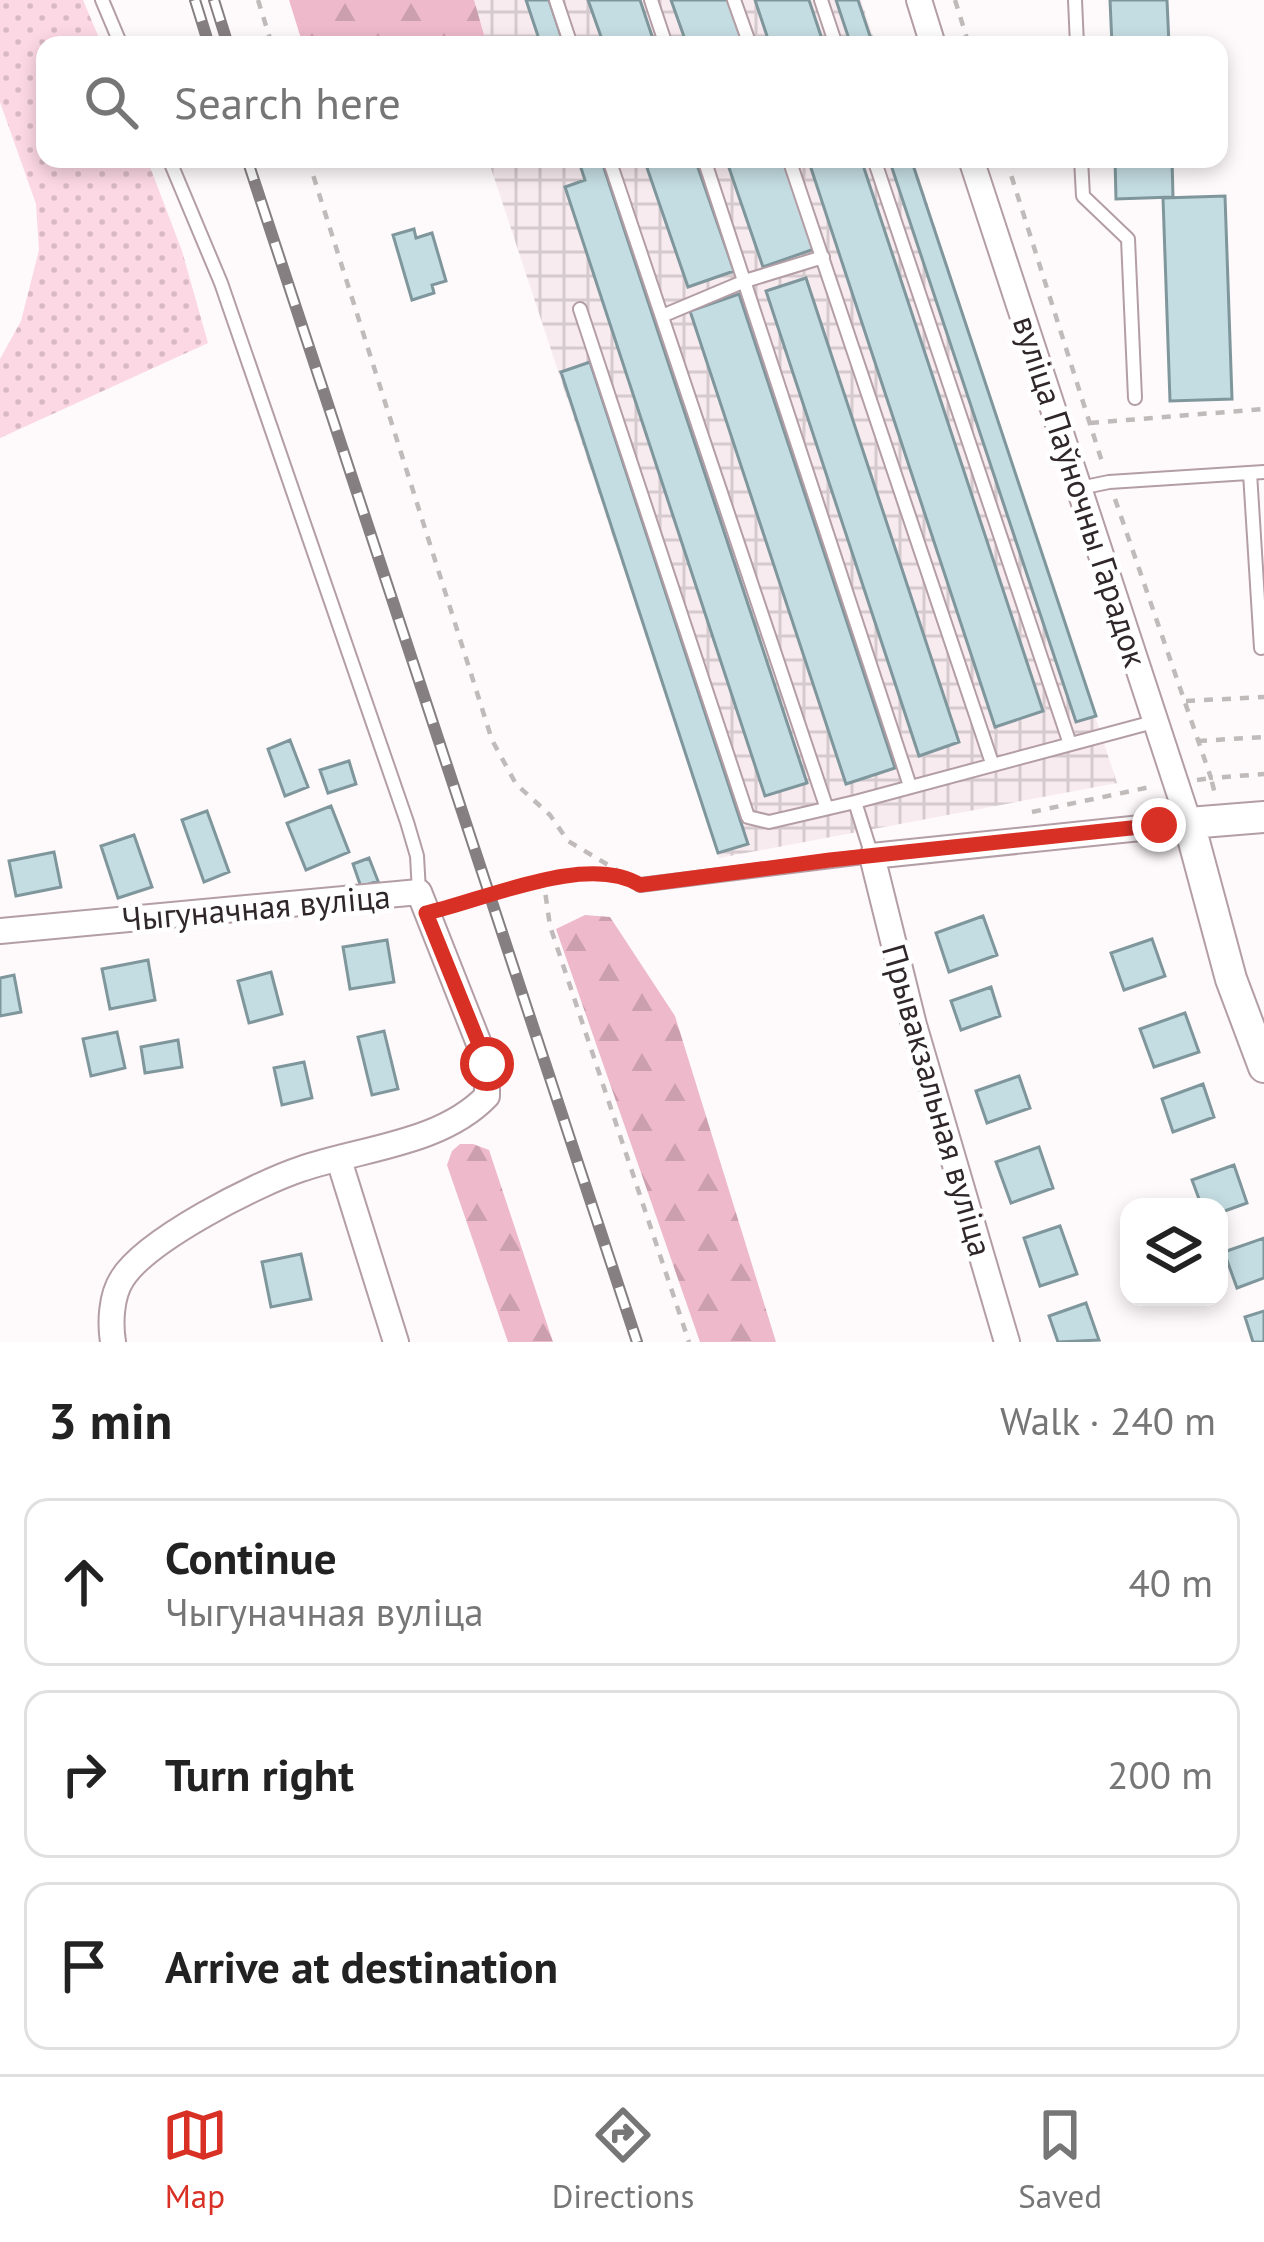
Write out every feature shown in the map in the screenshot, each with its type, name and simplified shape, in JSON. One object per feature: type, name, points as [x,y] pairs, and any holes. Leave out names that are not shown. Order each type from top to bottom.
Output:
[{"type":"street","points":[[919,0],[930,36]]},
{"type":"street","name":"вуліца Паўночны Гарадок","points":[[974,168],[1189,823]]},
{"type":"street","points":[[872,856],[1264,818]]},
{"type":"street","points":[[1189,823],[1231,979],[1264,1066]]},
{"type":"street","name":"Прывакзальная вуліца","points":[[872,856],[914,1025],[1007,1342]]},
{"type":"street","name":"Чыгуначная вуліца","points":[[0,931],[423,903],[487,1064],[487,1096],[471,1113],[431,1131],[339,1160]]},
{"type":"street","points":[[112,1342],[110,1321],[121,1280],[152,1249],[251,1189],[303,1168],[339,1160],[396,1342]]},
{"type":"lane","points":[[102,0],[117,36]]},
{"type":"lane","points":[[556,0],[568,36]]},
{"type":"lane","points":[[651,0],[663,36]]},
{"type":"lane","points":[[734,0],[747,36]]},
{"type":"lane","points":[[821,0],[833,36]]},
{"type":"lane","points":[[1075,0],[1077,36]]},
{"type":"lane","points":[[173,168],[221,283],[407,822],[423,903]]},
{"type":"lane","points":[[612,168],[826,806]]},
{"type":"lane","points":[[707,168],[910,786]]},
{"type":"lane","points":[[792,168],[992,763]]},
{"type":"lane","points":[[877,168],[1069,741]]},
{"type":"lane","points":[[1082,168],[1083,196],[1128,239],[1136,398]]},
{"type":"lane","points":[[662,316],[745,281],[823,257]]},
{"type":"lane","points":[[580,309],[748,817],[769,822],[855,802],[1069,741],[1158,721]]},
{"type":"lane","points":[[1079,488],[1257,472],[1262,648]]},
{"type":"lane","points":[[640,885],[872,856],[855,802]]},
{"type":"path","points":[[258,0],[269,36]]},
{"type":"path","points":[[955,0],[966,36]]},
{"type":"path","points":[[311,168],[492,740],[516,784],[550,815],[568,842],[626,876],[543,877],[466,905],[423,903]]},
{"type":"path","points":[[1090,423],[1264,409]]},
{"type":"path","points":[[1184,701],[1264,697]]},
{"type":"path","points":[[1198,741],[1264,737]]},
{"type":"path","points":[[543,877],[550,926],[689,1342]]},
{"type":"shaded area","points":[[0,0],[83,0],[98,36],[36,36],[36,168],[150,168],[182,251],[208,343],[0,438],[0,359],[21,321],[39,250],[36,204],[0,102]]},
{"type":"shaded area","points":[[474,0],[861,0],[873,36],[484,36]]},
{"type":"shaded area","points":[[491,168],[916,168],[1117,783],[719,858]]},
{"type":"green space","points":[[289,0],[474,0],[484,36],[300,36]]},
{"type":"green space","points":[[585,915],[610,917],[675,1016],[776,1342],[700,1342],[556,929]]},
{"type":"green space","points":[[460,1144],[489,1150],[553,1342],[508,1342],[447,1165]]},
{"type":"building","points":[[526,0],[549,0],[561,36],[538,36]]},
{"type":"building","points":[[588,0],[640,0],[652,36],[601,36]]},
{"type":"building","points":[[671,0],[730,0],[743,36],[684,36]]},
{"type":"building","points":[[755,0],[809,0],[821,36],[767,36]]},
{"type":"building","points":[[836,0],[858,0],[870,36],[848,36]]},
{"type":"building","points":[[1110,0],[1167,0],[1169,36],[1112,36]]},
{"type":"building","points":[[581,168],[604,168],[807,783],[765,796],[565,187],[585,180]]},
{"type":"building","points":[[647,168],[698,168],[734,271],[688,287]]},
{"type":"building","points":[[729,168],[789,168],[817,248],[763,267]]},
{"type":"building","points":[[811,168],[864,168],[1043,711],[995,727]]},
{"type":"building","points":[[892,168],[914,168],[1096,716],[1076,722]]},
{"type":"building","points":[[1115,168],[1172,168],[1173,197],[1116,199]]},
{"type":"building","points":[[1225,196],[1232,399],[1170,401],[1163,198]]},
{"type":"building","points":[[414,229],[416,238],[432,233],[446,281],[432,285],[434,293],[412,300],[393,235]]},
{"type":"building","points":[[806,278],[959,742],[919,756],[766,291]]},
{"type":"building","points":[[739,294],[895,768],[846,784],[690,311]]},
{"type":"building","points":[[590,362],[748,844],[718,853],[561,372]]},
{"type":"building","points":[[290,740],[308,787],[285,796],[268,749]]},
{"type":"building","points":[[349,761],[356,784],[328,793],[320,770]]},
{"type":"building","points":[[331,806],[349,852],[306,870],[287,823]]},
{"type":"building","points":[[207,811],[229,872],[204,882],[182,820]]},
{"type":"building","points":[[134,835],[152,887],[118,898],[101,846]]},
{"type":"building","points":[[54,852],[61,887],[16,896],[9,861]]},
{"type":"building","points":[[369,858],[378,881],[361,887],[353,864]]},
{"type":"building","points":[[983,916],[997,955],[949,972],[936,933]]},
{"type":"building","points":[[1152,939],[1165,976],[1124,990],[1111,953]]},
{"type":"building","points":[[387,940],[394,982],[350,989],[343,947]]},
{"type":"building","points":[[148,960],[155,1000],[110,1009],[102,969]]},
{"type":"building","points":[[271,972],[282,1014],[249,1023],[238,981]]},
{"type":"building","points":[[14,975],[21,1012],[0,1016],[0,978]]},
{"type":"building","points":[[991,987],[1000,1016],[961,1030],[951,1001]]},
{"type":"building","points":[[1185,1013],[1199,1052],[1154,1067],[1140,1029]]},
{"type":"building","points":[[384,1031],[398,1089],[372,1095],[358,1037]]},
{"type":"building","points":[[117,1032],[125,1068],[91,1076],[83,1039]]},
{"type":"building","points":[[178,1040],[182,1067],[145,1073],[141,1047]]},
{"type":"building","points":[[304,1062],[312,1098],[282,1105],[274,1068]]},
{"type":"building","points":[[1019,1076],[1030,1108],[987,1123],[976,1091]]},
{"type":"building","points":[[1203,1084],[1214,1117],[1173,1132],[1162,1099]]},
{"type":"building","points":[[1039,1147],[1053,1188],[1011,1203],[996,1162]]},
{"type":"building","points":[[1234,1165],[1247,1203],[1228,1210],[1228,1198],[1199,1198],[1192,1180]]},
{"type":"building","points":[[1060,1226],[1077,1274],[1040,1286],[1024,1238]]},
{"type":"building","points":[[1264,1238],[1264,1278],[1237,1288],[1228,1251]]},
{"type":"building","points":[[301,1254],[311,1299],[271,1307],[262,1262]]},
{"type":"building","points":[[1086,1303],[1099,1340],[1058,1342],[1049,1316]]},
{"type":"building","points":[[1264,1311],[1264,1342],[1253,1342],[1245,1317]]},
{"type":"railway","points":[[195,0],[206,36]]},
{"type":"railway","points":[[214,0],[225,36]]},
{"type":"railway","points":[[250,168],[637,1342]]},
{"type":"route","points":[[487,1064],[426,913],[466,905],[543,877],[626,876],[640,885],[1159,825]]}]
